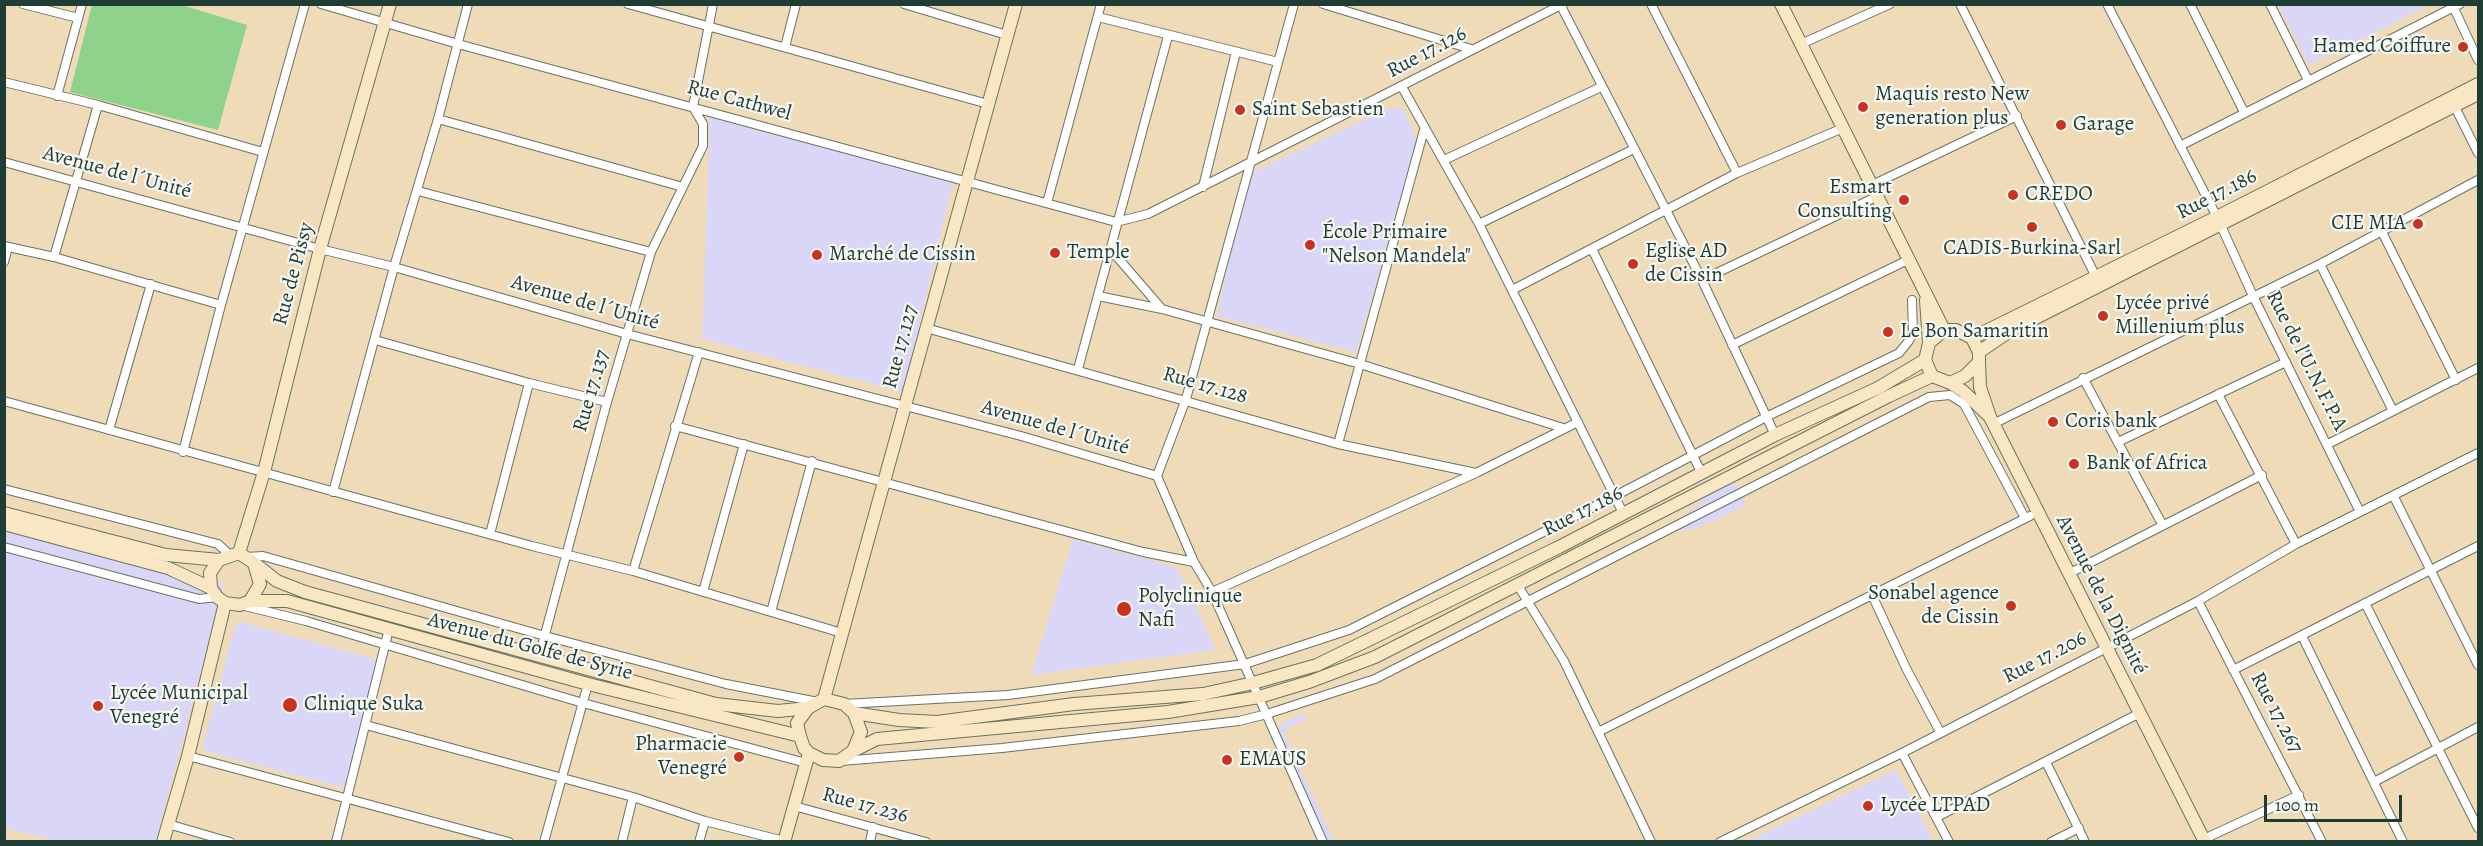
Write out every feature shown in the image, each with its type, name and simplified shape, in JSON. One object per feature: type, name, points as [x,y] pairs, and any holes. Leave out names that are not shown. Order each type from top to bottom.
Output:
[{"type":"main road","name":"Rue de Pissy","points":[[243,558],[320,249],[390,4]]},
{"type":"main road","name":"Rue 17.127","points":[[817,703],[842,633],[1016,4]]},
{"type":"main road","points":[[1781,4],[1944,330]]},
{"type":"main road","name":"Rue 17.186","points":[[1972,338],[2096,277],[2219,221],[2478,84]]},
{"type":"main road","points":[[1950,383],[1965,376],[1979,357],[2010,331],[2219,221],[2478,94]]},
{"type":"main road","points":[[1926,293],[1929,343],[1924,360],[1932,376],[1963,391],[1991,420]]},
{"type":"main road","points":[[1929,343],[1944,330],[1956,330],[1972,338],[1979,357]]},
{"type":"main road","name":"Avenue de la Dignité","points":[[1979,357],[1980,387],[1991,420],[2031,515],[2068,574],[2205,840]]},
{"type":"main road","name":"Rue 17.186","points":[[854,713],[899,720],[937,722],[1074,704],[1203,694],[1317,665],[1358,647],[1775,435],[1878,388],[1924,360]]},
{"type":"main road","points":[[807,758],[839,761],[877,739],[1167,712],[1259,697],[1309,682],[1375,657],[1932,376]]},
{"type":"main road","points":[[4,513],[166,555],[219,560],[243,558],[277,581],[304,592],[716,704],[778,711],[817,703],[844,704],[854,713],[861,732],[853,751]]},
{"type":"main road","points":[[4,524],[168,568],[218,596],[245,603],[260,584],[243,558]]},
{"type":"main road","points":[[163,842],[188,756],[218,596],[210,573],[219,560]]},
{"type":"main road","name":"Avenue du Golfe de Syrie","points":[[245,603],[287,601],[588,684],[800,736]]},
{"type":"main road","points":[[784,841],[807,758],[797,723],[817,703]]},
{"type":"street","points":[[23,4],[78,18]]},
{"type":"street","points":[[57,96],[82,4]]},
{"type":"street","points":[[183,452],[221,305],[305,4]]},
{"type":"street","name":"Rue Cathwel","points":[[321,4],[385,24],[1116,222],[1148,214]]},
{"type":"street","points":[[333,492],[468,4]]},
{"type":"street","name":"Rue 17.137","points":[[539,657],[607,402],[651,252],[703,146],[703,124],[693,107],[713,4]]},
{"type":"street","points":[[785,46],[796,4]]},
{"type":"street","points":[[904,4],[929,8],[1007,35]]},
{"type":"street","points":[[1047,203],[1101,4]]},
{"type":"street","points":[[1294,4],[1186,399],[1157,476],[1194,562],[1212,592],[1245,664],[1323,842]]},
{"type":"street","points":[[1323,4],[1471,49]]},
{"type":"street","points":[[1651,4],[1737,173]]},
{"type":"street","points":[[1801,44],[1890,4]]},
{"type":"street","points":[[1959,4],[2096,277]]},
{"type":"street","name":"Rue de l'U.N.F.P.A","points":[[2107,4],[2219,221],[2253,296],[2360,512]]},
{"type":"street","points":[[2190,4],[2244,112]]},
{"type":"street","points":[[2270,4],[2308,80]]},
{"type":"street","points":[[633,5],[988,105]]},
{"type":"street","points":[[1561,5],[1601,87],[1702,279],[1775,435]]},
{"type":"street","name":"Rue 17.126","points":[[1148,214],[1561,5]]},
{"type":"street","points":[[2180,146],[2455,5],[2478,60]]},
{"type":"street","points":[[1098,17],[1278,62]]},
{"type":"street","points":[[1078,369],[1168,36]]},
{"type":"street","points":[[1203,187],[1236,52]]},
{"type":"street","points":[[4,82],[98,105],[263,152]]},
{"type":"street","points":[[1402,87],[1479,225],[1623,513]]},
{"type":"street","points":[[1444,160],[1601,87]]},
{"type":"street","points":[[54,257],[74,180],[98,105]]},
{"type":"street","points":[[2455,107],[2478,153]]},
{"type":"street","points":[[1702,279],[2017,116]]},
{"type":"street","points":[[438,119],[683,187]]},
{"type":"street","points":[[1512,290],[1737,173],[1843,128]]},
{"type":"street","points":[[1338,444],[1424,130]]},
{"type":"street","points":[[1479,225],[1634,149]]},
{"type":"street","name":"Avenue de l´Unité","points":[[4,162],[320,249],[394,267],[627,334],[1021,436],[1157,476]]},
{"type":"street","points":[[1991,420],[2320,264],[2478,180]]},
{"type":"street","points":[[418,191],[651,252]]},
{"type":"street","points":[[2382,232],[2456,380]]},
{"type":"street","points":[[4,262],[6,247],[54,257],[221,305]]},
{"type":"street","points":[[1592,249],[1702,474]]},
{"type":"street","points":[[1112,250],[1162,309]]},
{"type":"street","points":[[1732,345],[1910,259]]},
{"type":"street","points":[[2320,264],[2393,411]]},
{"type":"street","points":[[109,430],[151,284]]},
{"type":"street","points":[[1098,296],[1162,309],[1360,364],[1563,428]]},
{"type":"street","points":[[844,704],[1008,695],[1245,664],[1349,630],[1766,417],[1899,353],[1913,333],[1912,300]]},
{"type":"street","name":"Rue 17.128","points":[[926,328],[1186,399],[1338,444],[1476,473]]},
{"type":"street","points":[[375,340],[607,402]]},
{"type":"street","points":[[633,571],[699,352]]},
{"type":"street","points":[[2118,442],[2286,362]]},
{"type":"street","points":[[2328,444],[2478,368]]},
{"type":"street","points":[[2083,378],[2162,524]]},
{"type":"street","points":[[490,534],[529,383]]},
{"type":"street","points":[[2218,394],[2296,544]]},
{"type":"street","points":[[839,761],[1002,748],[1239,721],[1267,714],[1375,679],[1929,397],[1950,395],[1964,404],[2031,515],[1598,732]]},
{"type":"street","points":[[4,401],[183,452],[633,571],[842,633]]},
{"type":"street","points":[[1212,592],[1476,473],[1578,422]]},
{"type":"street","points":[[675,426],[883,480],[1143,552],[1194,562]]},
{"type":"street","points":[[703,592],[744,444]]},
{"type":"street","name":"Rue 17.206","points":[[1720,842],[1902,753],[2198,601],[2296,544],[2478,453]]},
{"type":"street","points":[[771,612],[812,461]]},
{"type":"street","points":[[2068,574],[2162,524],[2262,475]]},
{"type":"street","points":[[4,489],[218,544],[243,558],[263,556],[545,636],[726,684],[817,703]]},
{"type":"street","points":[[2394,497],[2478,665]]},
{"type":"street","points":[[2233,670],[2478,546]]},
{"type":"street","points":[[4,547],[199,599],[218,596]]},
{"type":"street","points":[[1517,584],[1525,601],[1564,661],[1651,842]]},
{"type":"street","points":[[1872,595],[1940,732]]},
{"type":"street","name":"Rue 17.267","points":[[2198,601],[2322,842]]},
{"type":"street","points":[[245,603],[583,703],[807,758]]},
{"type":"street","points":[[2365,603],[2478,828]]},
{"type":"street","points":[[336,842],[349,798],[389,628]]},
{"type":"street","points":[[2302,636],[2403,842]]},
{"type":"street","points":[[543,842],[588,684]]},
{"type":"street","points":[[1937,817],[2140,712]]},
{"type":"street","points":[[366,725],[633,797],[705,821],[784,841]]},
{"type":"street","points":[[2374,782],[2478,727]]},
{"type":"street","points":[[1902,753],[1949,842]]},
{"type":"street","points":[[188,756],[509,842]]},
{"type":"street","points":[[2046,762],[2085,842]]},
{"type":"street","points":[[2205,840],[2299,795]]},
{"type":"street","points":[[621,842],[633,797]]},
{"type":"street","name":"Rue 17.236","points":[[794,806],[926,842]]},
{"type":"street","points":[[699,842],[705,821]]},
{"type":"street","points":[[168,824],[230,842]]},
{"type":"street","points":[[870,842],[873,827]]},
{"type":"street","points":[[2051,842],[2079,828]]},
{"type":"shaded area","points":[[2279,5],[2430,5],[2309,65]]},
{"type":"shaded area","name":"École Primaire \"Nelson Mandela\"","points":[[1392,107],[1404,110],[1417,140],[1356,352],[1217,316],[1249,174]]},
{"type":"shaded area","points":[[710,117],[954,178],[903,392],[702,339]]},
{"type":"shaded area","points":[[1733,480],[1746,504],[1693,529],[1681,531],[1677,525],[1688,512],[1702,504],[1697,495]]},
{"type":"shaded area","name":"Lycée Municipal Venegré","points":[[4,527],[224,583],[156,841],[59,841],[5,828]]},
{"type":"shaded area","name":"Polyclinique Nafi","points":[[1073,539],[1177,568],[1216,650],[1031,675]]},
{"type":"shaded area","name":"Clinique Suka","points":[[241,622],[374,659],[377,662],[346,782],[341,787],[208,752],[203,746],[235,626]]},
{"type":"shaded area","points":[[1305,713],[1307,719],[1286,728],[1284,734],[1334,841],[1327,841],[1277,735],[1282,723]]},
{"type":"shaded area","name":"Lycée LTPAD","points":[[1896,770],[1933,841],[1747,841]]},
{"type":"green space","points":[[92,5],[182,5],[247,25],[218,130],[70,92]]},
{"type":"place","name":"Hamed Coiffure","points":[[2463,47]]},
{"type":"place","name":"Maquis resto New generation plus","points":[[1863,107]]},
{"type":"place","name":"Saint Sebastien","points":[[1240,110]]},
{"type":"place","name":"Garage","points":[[2061,125]]},
{"type":"place","name":"CREDO","points":[[2013,195]]},
{"type":"place","name":"Esmart Consulting","points":[[1904,200]]},
{"type":"place","name":"CIE MIA","points":[[2418,224]]},
{"type":"place","name":"CADIS-Burkina-Sarl","points":[[2032,227]]},
{"type":"place","name":"École Primaire \"Nelson Mandela\"","points":[[1310,245]]},
{"type":"place","name":"Temple","points":[[1055,253]]},
{"type":"place","name":"Marché de Cissin","points":[[817,255]]},
{"type":"place","name":"Eglise AD de Cissin","points":[[1633,264]]},
{"type":"place","name":"Lycée privé Millenium plus","points":[[2103,316]]},
{"type":"place","name":"Le Bon Samaritin","points":[[1888,332]]},
{"type":"place","name":"Coris bank","points":[[2053,422]]},
{"type":"place","name":"Bank of Africa","points":[[2074,464]]},
{"type":"place","name":"Sonabel agence de Cissin","points":[[2011,606]]},
{"type":"place","name":"Polyclinique Nafi","points":[[1124,609]]},
{"type":"place","name":"Clinique Suka","points":[[290,705]]},
{"type":"place","name":"Lycée Municipal Venegré","points":[[98,706]]},
{"type":"place","name":"Pharmacie Venegré","points":[[739,757]]},
{"type":"place","name":"EMAUS","points":[[1227,760]]},
{"type":"place","name":"Lycée LTPAD","points":[[1868,806]]}]
